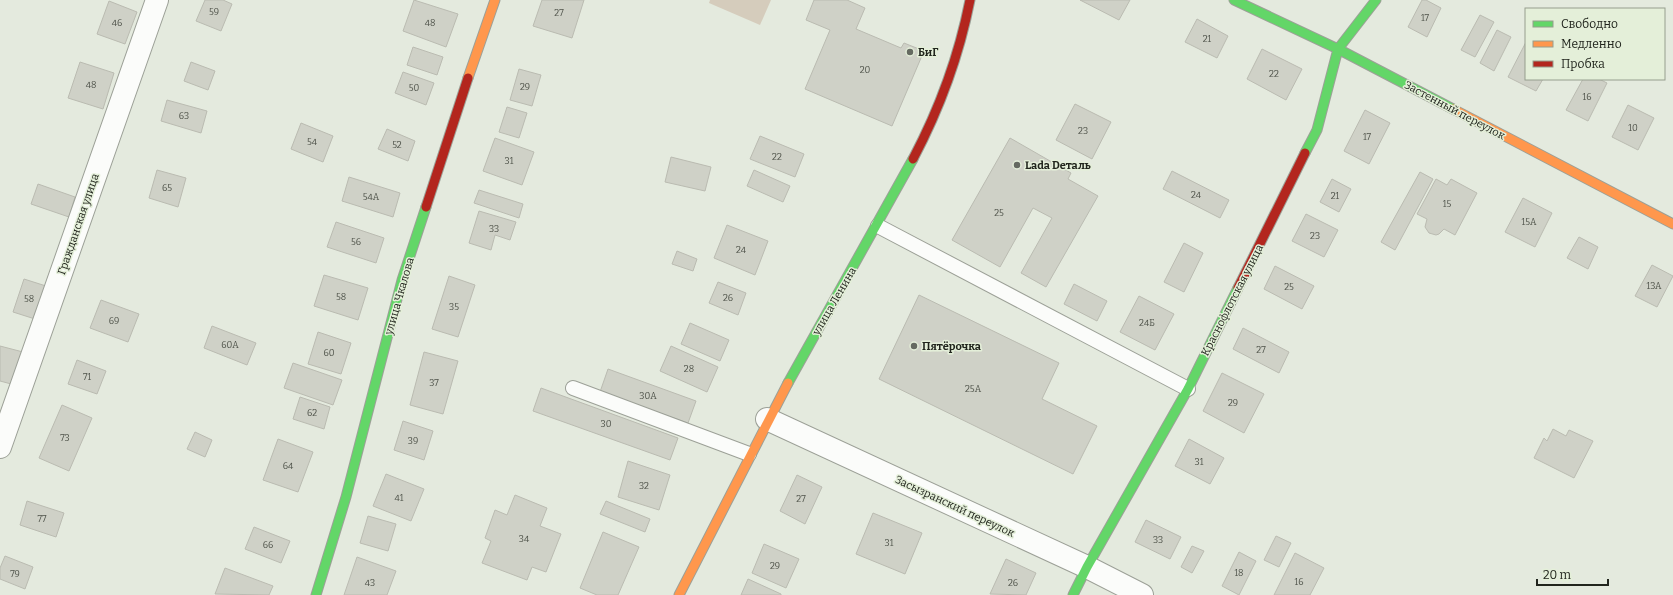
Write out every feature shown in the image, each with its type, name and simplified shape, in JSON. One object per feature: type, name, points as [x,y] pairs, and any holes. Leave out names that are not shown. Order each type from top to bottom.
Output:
[{"type":"street","name":"Гражданская улица","points":[[0,447],[157,0]]},
{"type":"street","name":"улица Чкалова","points":[[316,595],[346,497],[402,280],[470,70],[495,0]]},
{"type":"street","name":"улица Ленина","points":[[679,595],[767,419],[878,226],[926,136],[944,99],[958,56],[970,0]]},
{"type":"street","name":"Застенный переулок","points":[[1234,0],[1338,49],[1673,224]]},
{"type":"street","name":"Краснофлотская улица","points":[[1073,595],[1188,389],[1317,130],[1338,49],[1376,0]]},
{"type":"street","name":"Засызранский переулок","points":[[767,419],[1142,595]]},
{"type":"lane","points":[[878,226],[1188,389]]},
{"type":"lane","points":[[573,388],[749,454]]},
{"type":"shaded area","points":[[710,0],[771,0],[760,25],[709,3]]},
{"type":"building","points":[[205,0],[223,0],[232,4],[221,31],[196,21]]},
{"type":"building","points":[[414,0],[458,14],[446,47],[403,31]]},
{"type":"building","points":[[542,0],[584,0],[572,38],[533,26]]},
{"type":"building","points":[[814,0],[847,0],[865,8],[856,29],[901,48],[904,43],[924,51],[892,126],[805,89],[830,30],[806,20]]},
{"type":"building","points":[[1080,0],[1130,0],[1119,20]]},
{"type":"building","points":[[1422,0],[1426,0],[1441,8],[1427,37],[1408,27]]},
{"type":"building","points":[[109,1],[137,12],[125,44],[97,34]]},
{"type":"building","points":[[1480,15],[1494,22],[1475,57],[1461,50]]},
{"type":"building","points":[[1197,19],[1228,36],[1217,58],[1185,42]]},
{"type":"building","points":[[1497,30],[1511,37],[1494,71],[1480,63]]},
{"type":"building","points":[[1525,44],[1525,80],[1542,80],[1536,91],[1508,77]]},
{"type":"building","points":[[413,47],[443,57],[437,75],[407,65]]},
{"type":"building","points":[[1262,49],[1302,69],[1286,100],[1247,79]]},
{"type":"building","points":[[80,62],[114,73],[103,109],[68,98]]},
{"type":"building","points":[[191,62],[215,71],[208,90],[184,81]]},
{"type":"building","points":[[519,69],[541,75],[532,106],[510,100]]},
{"type":"building","points":[[403,72],[434,83],[426,105],[395,93]]},
{"type":"building","points":[[1582,80],[1601,80],[1607,83],[1588,121],[1566,110]]},
{"type":"building","points":[[167,100],[207,111],[201,133],[161,121]]},
{"type":"building","points":[[1075,104],[1111,122],[1092,159],[1056,140]]},
{"type":"building","points":[[1628,105],[1654,118],[1638,150],[1612,137]]},
{"type":"building","points":[[507,107],[527,113],[519,138],[499,132]]},
{"type":"building","points":[[1365,110],[1390,123],[1369,164],[1344,151]]},
{"type":"building","points":[[301,123],[333,136],[323,162],[291,149]]},
{"type":"building","points":[[387,129],[415,141],[408,161],[378,149]]},
{"type":"building","points":[[760,136],[804,154],[795,177],[750,159]]},
{"type":"building","points":[[495,138],[534,152],[522,185],[483,171]]},
{"type":"building","points":[[1010,138],[1071,173],[1068,179],[1098,196],[1046,287],[1021,273],[1052,218],[1033,208],[1000,267],[952,240]]},
{"type":"building","points":[[671,157],[711,167],[705,191],[665,182]]},
{"type":"building","points":[[157,170],[186,178],[178,207],[149,198]]},
{"type":"building","points":[[754,170],[790,186],[783,202],[747,186]]},
{"type":"building","points":[[1172,171],[1229,200],[1220,218],[1163,189]]},
{"type":"building","points":[[1420,172],[1433,179],[1395,250],[1381,242]]},
{"type":"building","points":[[349,177],[400,193],[393,217],[342,201]]},
{"type":"building","points":[[1332,179],[1351,189],[1339,212],[1320,202]]},
{"type":"building","points":[[1436,179],[1447,185],[1451,179],[1477,193],[1455,235],[1444,229],[1436,235],[1429,233],[1425,227],[1427,219],[1417,214]]},
{"type":"building","points":[[38,184],[75,197],[69,217],[31,204]]},
{"type":"building","points":[[479,190],[523,204],[519,218],[474,203]]},
{"type":"building","points":[[1523,198],[1552,213],[1535,247],[1505,232]]},
{"type":"building","points":[[479,211],[516,222],[510,240],[495,235],[491,250],[469,243]]},
{"type":"building","points":[[1306,214],[1338,230],[1324,257],[1292,241]]},
{"type":"building","points":[[336,222],[384,238],[376,263],[327,247]]},
{"type":"building","points":[[727,225],[768,241],[755,275],[714,258]]},
{"type":"building","points":[[1579,237],[1598,247],[1588,269],[1567,258]]},
{"type":"building","points":[[1184,243],[1203,253],[1184,292],[1164,282]]},
{"type":"building","points":[[677,251],[697,259],[693,271],[672,264]]},
{"type":"building","points":[[1652,265],[1673,276],[1657,307],[1635,296]]},
{"type":"building","points":[[1275,266],[1314,286],[1302,309],[1264,289]]},
{"type":"building","points":[[324,275],[368,288],[358,320],[314,306]]},
{"type":"building","points":[[449,276],[475,285],[458,337],[432,329]]},
{"type":"building","points":[[24,279],[46,286],[35,319],[13,312]]},
{"type":"building","points":[[718,282],[746,293],[738,315],[709,303]]},
{"type":"building","points":[[1074,284],[1107,301],[1097,321],[1064,304]]},
{"type":"building","points":[[919,295],[1059,363],[1042,399],[1097,426],[1073,474],[879,379]]},
{"type":"building","points":[[1139,296],[1174,314],[1155,350],[1120,332]]},
{"type":"building","points":[[101,300],[139,314],[128,342],[90,328]]},
{"type":"building","points":[[690,323],[729,340],[720,361],[681,344]]},
{"type":"building","points":[[212,326],[256,343],[247,365],[204,348]]},
{"type":"building","points":[[1243,328],[1289,352],[1279,373],[1233,349]]},
{"type":"building","points":[[318,332],[351,343],[341,374],[308,364]]},
{"type":"building","points":[[0,346],[23,352],[15,385],[0,381]]},
{"type":"building","points":[[671,346],[718,367],[707,392],[660,371]]},
{"type":"building","points":[[424,352],[458,361],[443,414],[410,405]]},
{"type":"building","points":[[77,360],[106,371],[97,394],[68,384]]},
{"type":"building","points":[[293,363],[342,380],[333,405],[284,388]]},
{"type":"building","points":[[608,369],[696,401],[688,423],[600,392]]},
{"type":"building","points":[[1222,373],[1264,394],[1244,433],[1203,411]]},
{"type":"building","points":[[541,388],[678,438],[670,460],[533,411]]},
{"type":"building","points":[[300,397],[330,407],[324,429],[293,419]]},
{"type":"building","points":[[62,405],[92,418],[69,471],[39,458]]},
{"type":"building","points":[[403,421],[433,431],[424,460],[394,450]]},
{"type":"building","points":[[1553,429],[1566,436],[1569,430],[1593,441],[1574,478],[1534,458],[1544,438],[1547,441]]},
{"type":"building","points":[[195,432],[212,440],[205,457],[187,449]]},
{"type":"building","points":[[278,439],[313,452],[298,492],[263,480]]},
{"type":"building","points":[[1189,439],[1224,458],[1210,484],[1175,466]]},
{"type":"building","points":[[628,461],[670,475],[659,510],[618,497]]},
{"type":"building","points":[[386,474],[424,489],[411,521],[373,506]]},
{"type":"building","points":[[797,475],[822,487],[805,524],[780,511]]},
{"type":"building","points":[[515,495],[547,508],[540,526],[561,534],[546,572],[532,567],[527,580],[482,563],[491,541],[485,538],[495,510],[507,515]]},
{"type":"building","points":[[27,501],[64,513],[56,537],[20,525]]},
{"type":"building","points":[[606,501],[650,519],[645,532],[600,514]]},
{"type":"building","points":[[873,513],[922,533],[905,574],[856,554]]},
{"type":"building","points":[[368,516],[396,524],[388,551],[360,543]]},
{"type":"building","points":[[1146,520],[1181,537],[1170,559],[1135,542]]},
{"type":"building","points":[[254,527],[290,541],[281,563],[245,549]]},
{"type":"building","points":[[603,532],[639,547],[618,595],[597,595],[580,588]]},
{"type":"building","points":[[1276,536],[1291,543],[1279,567],[1264,560]]},
{"type":"building","points":[[764,544],[799,559],[786,588],[752,573]]},
{"type":"building","points":[[1192,546],[1204,551],[1192,573],[1181,567]]},
{"type":"building","points":[[1239,552],[1256,561],[1239,595],[1222,586]]},
{"type":"building","points":[[1295,553],[1324,568],[1310,595],[1274,595]]},
{"type":"building","points":[[5,556],[33,567],[25,589],[0,579],[0,568]]},
{"type":"building","points":[[357,557],[396,571],[387,595],[344,595]]},
{"type":"building","points":[[1006,559],[1036,573],[1026,595],[990,594]]},
{"type":"building","points":[[225,568],[273,586],[269,595],[215,594]]},
{"type":"building","points":[[748,579],[781,594],[781,595],[741,595]]},
{"type":"traffic: fast","points":[[1234,0],[1338,49],[1453,109]]},
{"type":"traffic: fast","points":[[1305,153],[1317,130],[1338,49],[1376,0]]},
{"type":"traffic: fast","points":[[788,383],[913,159]]},
{"type":"traffic: fast","points":[[316,595],[346,497],[402,280],[426,207]]},
{"type":"traffic: fast","points":[[1073,595],[1087,567],[1188,389],[1238,288]]},
{"type":"traffic: slow","points":[[468,78],[495,0]]},
{"type":"traffic: slow","points":[[1453,109],[1673,224]]},
{"type":"traffic: slow","points":[[679,595],[788,383]]},
{"type":"traffic: jam","points":[[913,159],[932,121],[948,81],[966,21],[970,0]]},
{"type":"traffic: jam","points":[[426,207],[468,78]]},
{"type":"traffic: jam","points":[[1238,288],[1305,153]]},
{"type":"place","name":"БиГ","points":[[910,52]]},
{"type":"place","name":"Lada Dеталь","points":[[1017,165]]},
{"type":"place","name":"Пятёрочка","points":[[914,346]]}]
